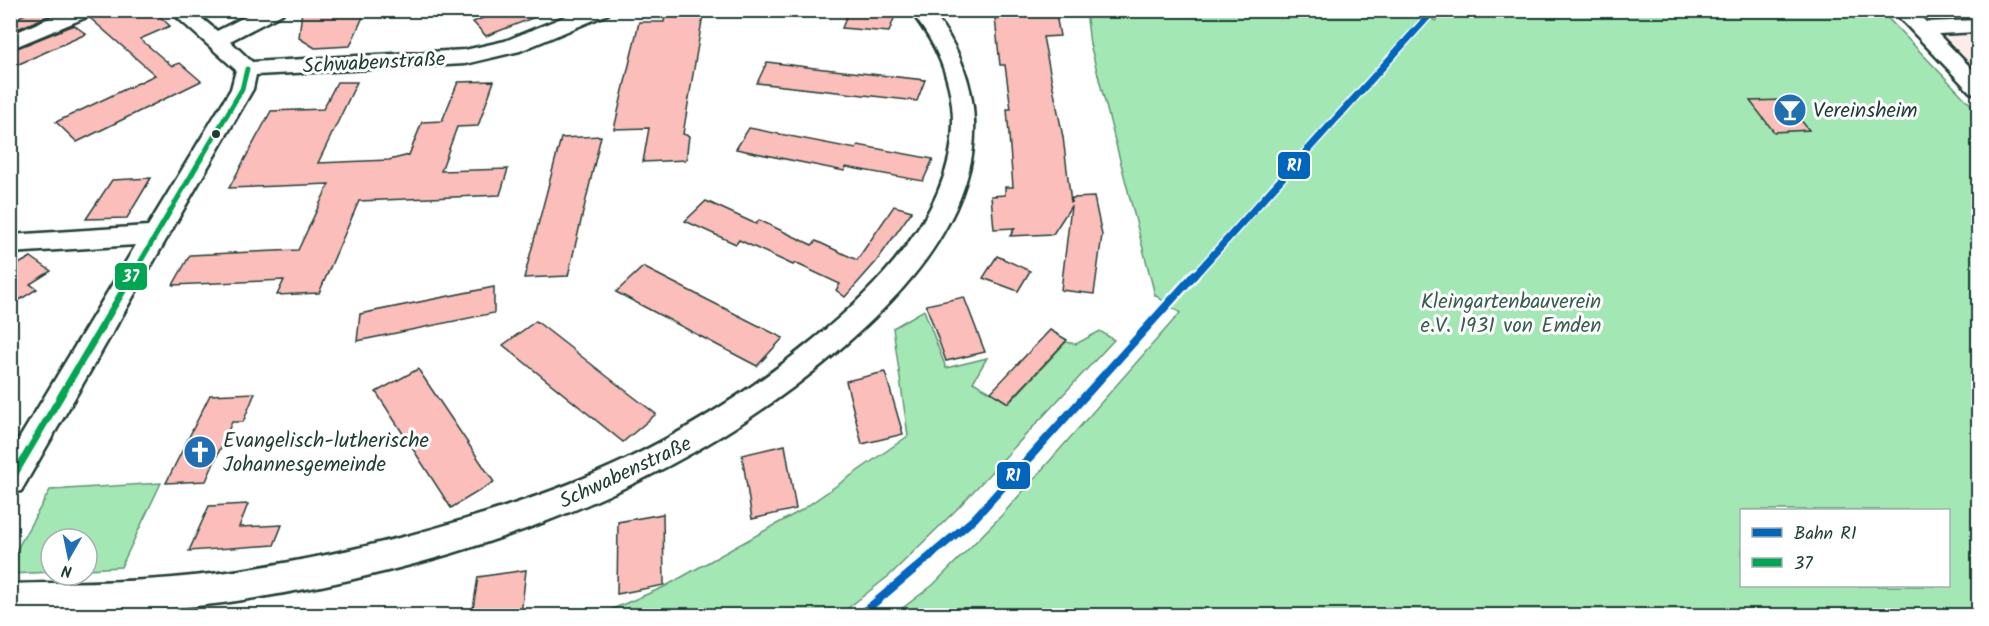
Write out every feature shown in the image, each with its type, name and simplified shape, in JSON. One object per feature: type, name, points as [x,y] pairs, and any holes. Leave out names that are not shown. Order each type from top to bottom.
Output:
[{"type":"street","points":[[10,44],[87,10]]},
{"type":"street","points":[[10,482],[242,89],[247,69],[179,10]]},
{"type":"street","points":[[215,40],[276,10]]},
{"type":"street","name":"Schwabenstraße","points":[[247,69],[459,58],[512,46],[601,10]]},
{"type":"street","name":"Schwabenstraße","points":[[10,599],[192,592],[266,582],[362,562],[476,532],[586,493],[703,435],[740,412],[814,357],[862,312],[917,255],[944,209],[962,156],[963,103],[949,54],[920,10]]},
{"type":"street","points":[[1902,10],[1978,87]]},
{"type":"street","points":[[1921,29],[1978,26]]},
{"type":"street","points":[[10,244],[154,235]]},
{"type":"shaded area","points":[[1902,11],[1978,11],[1978,87],[1957,67]]},
{"type":"green space","name":"Kleingartenbauverein e.V. 1931 von Emden","points":[[1420,10],[1418,13],[1436,21],[1445,10],[1881,11],[1978,112],[1978,615],[892,616],[933,585],[1002,515],[1180,313],[1155,295],[1090,44],[1086,11]]},
{"type":"green space","points":[[924,310],[946,368],[987,358],[973,382],[1009,403],[1066,342],[1076,344],[1100,331],[1114,340],[956,510],[890,575],[839,615],[596,616],[664,587],[800,511],[908,436],[893,328]]},
{"type":"green space","points":[[161,483],[121,567],[99,568],[99,527],[39,527],[39,573],[11,574],[11,560],[50,490]]},
{"type":"building","points":[[34,10],[58,12],[10,32],[10,21]]},
{"type":"building","points":[[99,10],[153,10],[170,26],[140,39],[172,66],[180,63],[201,81],[77,142],[56,122],[155,75],[90,18]]},
{"type":"building","points":[[302,10],[366,10],[350,46],[315,48],[299,38]]},
{"type":"building","points":[[503,10],[548,10],[548,12],[486,36],[473,22]]},
{"type":"building","points":[[849,10],[896,13],[889,32],[842,28]]},
{"type":"building","points":[[703,15],[683,134],[689,136],[686,160],[643,162],[649,128],[614,129],[639,22],[664,22],[665,17]]},
{"type":"building","points":[[1056,15],[1060,36],[1043,37],[1063,137],[1071,203],[1072,198],[1094,197],[1102,235],[1094,294],[1061,290],[1071,206],[1053,234],[1010,236],[1015,228],[994,229],[991,196],[1005,195],[1005,187],[1013,187],[1007,109],[1011,109],[1005,65],[1000,65],[995,18]]},
{"type":"building","points":[[74,25],[86,34],[10,68],[10,51]]},
{"type":"building","points":[[767,62],[925,80],[917,101],[757,83]]},
{"type":"building","points":[[494,81],[478,126],[457,127],[441,171],[508,169],[500,195],[359,201],[319,293],[277,295],[284,280],[173,285],[190,255],[298,250],[329,184],[229,188],[271,111],[323,109],[337,82],[357,82],[318,163],[389,160],[409,155],[422,122],[442,121],[458,82]]},
{"type":"building","points":[[1784,100],[1809,130],[1774,132],[1750,101]]},
{"type":"building","points":[[749,128],[856,149],[858,145],[933,159],[923,181],[846,167],[844,171],[736,149]]},
{"type":"building","points":[[601,136],[568,276],[524,278],[561,138]]},
{"type":"building","points":[[151,178],[127,218],[86,219],[112,180]]},
{"type":"building","points":[[706,201],[756,224],[759,220],[812,245],[816,241],[857,260],[894,206],[912,211],[876,262],[845,297],[836,290],[840,284],[739,240],[736,244],[685,221]]},
{"type":"building","points":[[997,256],[1030,271],[1018,291],[983,278]]},
{"type":"building","points":[[31,257],[51,271],[30,284],[37,289],[10,306],[10,269]]},
{"type":"building","points":[[643,267],[783,338],[757,366],[616,292]]},
{"type":"building","points":[[494,287],[494,313],[357,341],[360,314]]},
{"type":"building","points":[[964,297],[985,352],[946,361],[926,305]]},
{"type":"building","points":[[536,321],[656,414],[623,442],[503,345]]},
{"type":"building","points":[[1050,330],[1067,340],[1008,403],[991,392]]},
{"type":"building","points":[[418,369],[494,482],[451,508],[376,392]]},
{"type":"building","points":[[885,372],[903,434],[862,444],[846,381]]},
{"type":"building","name":"Evangelisch-lutherische Johannesgemeinde","points":[[255,393],[243,422],[232,422],[206,481],[166,483],[210,395]]},
{"type":"building","points":[[785,445],[796,509],[752,519],[742,455]]},
{"type":"building","points":[[248,504],[239,527],[282,525],[274,545],[189,551],[209,506]]},
{"type":"building","points":[[663,514],[664,585],[617,594],[618,522]]},
{"type":"building","points":[[526,570],[521,615],[472,615],[478,577]]},
{"type":"rail line","name":"R1","points":[[859,616],[974,519],[1434,10]]},
{"type":"transit line","name":"37","points":[[10,482],[242,89],[247,69]]},
{"type":"place","name":"Vereinsheim","points":[[1790,110]]},
{"type":"place","name":"Evangelisch-lutherische Johannesgemeinde","points":[[200,452]]}]
